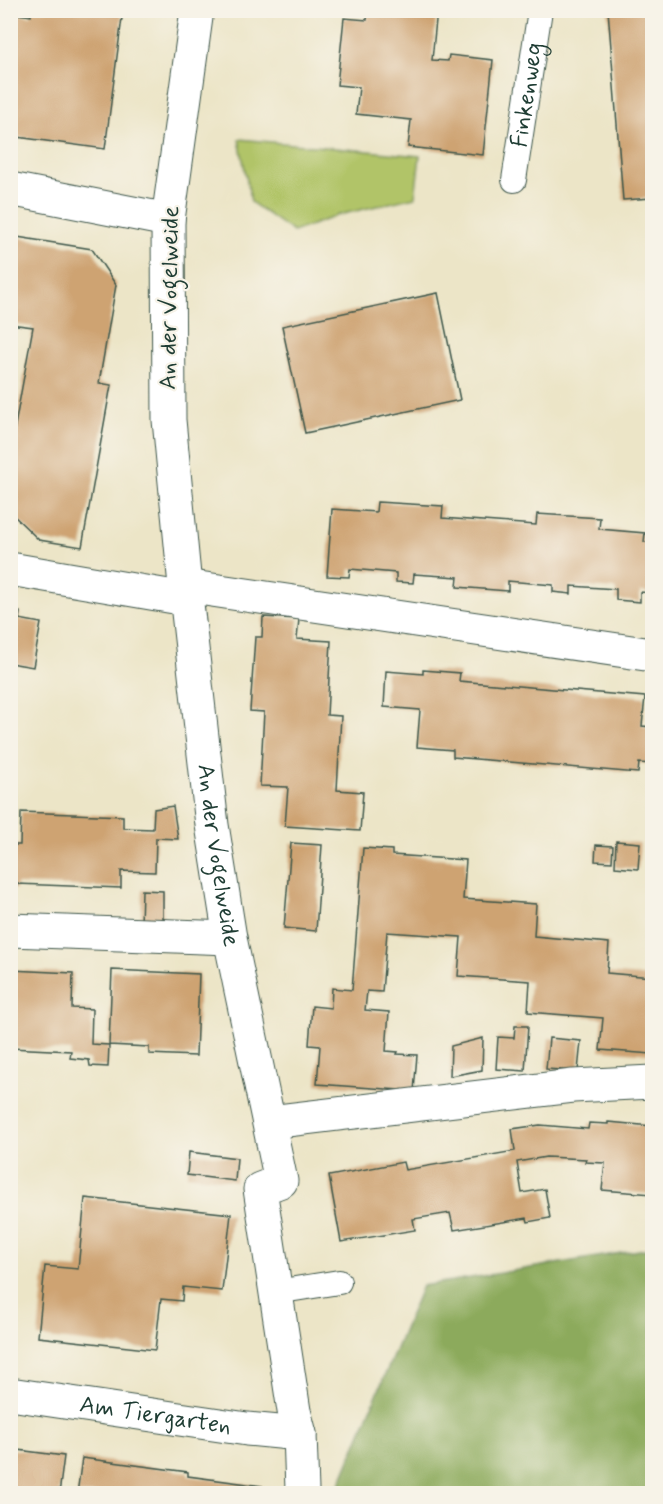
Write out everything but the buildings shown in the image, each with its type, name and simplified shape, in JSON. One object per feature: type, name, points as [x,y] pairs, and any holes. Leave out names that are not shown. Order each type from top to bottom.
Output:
[{"type":"street","name":"An der Vogelweide","points":[[197,10],[168,220],[169,420],[185,592],[212,825],[230,938],[281,1181],[260,1189],[297,1423]]},
{"type":"street","points":[[10,189],[168,220]]},
{"type":"street","points":[[10,569],[652,655]]},
{"type":"street","points":[[10,930],[230,938]]},
{"type":"street","points":[[270,1122],[573,1086],[652,1082]]},
{"type":"street","name":"Am Tiergarten","points":[[10,1394],[247,1429],[297,1423]]},
{"type":"street","points":[[297,1423],[302,1490]]},
{"type":"lane","name":"Finkenweg","points":[[513,180],[540,10]]},
{"type":"lane","points":[[276,1292],[339,1282]]},
{"type":"green space","points":[[239,139],[420,156],[415,197],[339,215],[293,232],[251,202]]},
{"type":"green space","points":[[652,1248],[652,1493],[336,1493],[422,1286]]}]
